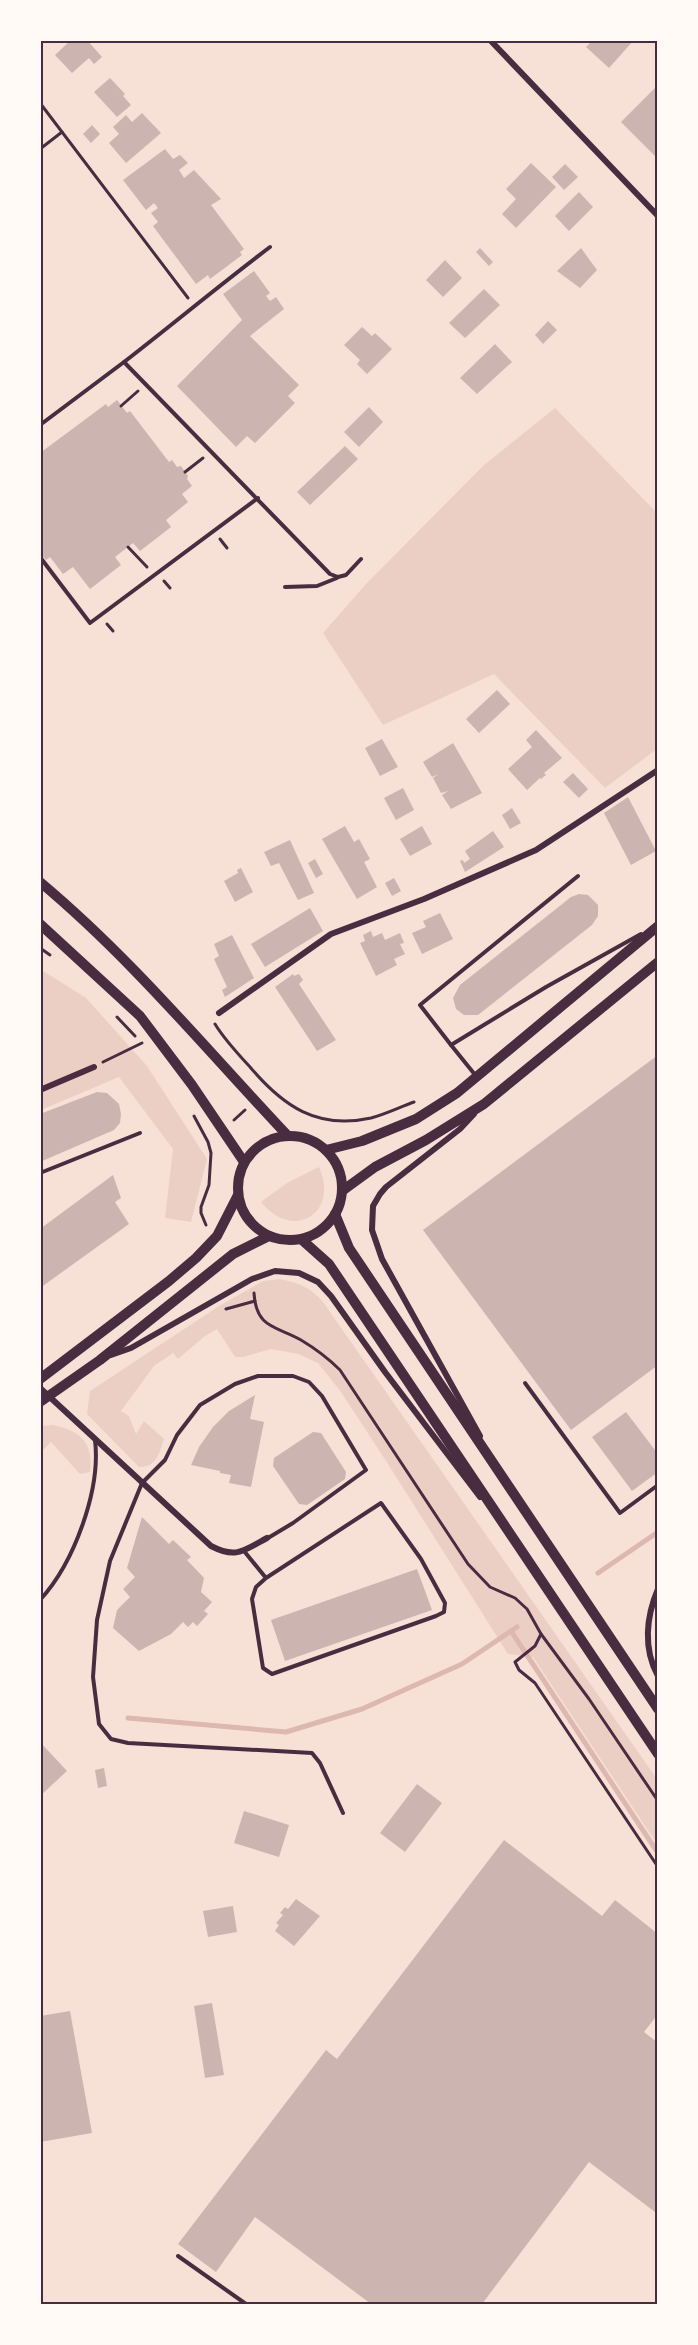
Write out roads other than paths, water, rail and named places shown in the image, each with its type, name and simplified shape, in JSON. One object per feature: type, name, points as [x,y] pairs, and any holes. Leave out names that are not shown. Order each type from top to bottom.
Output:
[{"type":"main road","points":[[40,882],[80,915],[162,998],[287,1135]]},
{"type":"main road","points":[[40,925],[140,1016],[244,1162]]},
{"type":"main road","points":[[326,1150],[362,1141],[416,1119],[457,1093],[657,925]]},
{"type":"main road","points":[[342,1191],[375,1167],[426,1140],[484,1104],[657,962]]},
{"type":"main road","points":[[287,1135],[308,1138],[326,1150],[339,1168],[342,1191],[335,1214],[321,1230],[301,1239],[285,1240],[269,1236],[254,1226],[243,1212],[238,1195],[238,1178],[244,1162],[255,1148],[270,1139],[287,1135]]},
{"type":"main road","points":[[40,1379],[169,1281],[217,1236],[238,1195]]},
{"type":"main road","points":[[335,1214],[349,1248],[657,1709]]},
{"type":"main road","points":[[43,1395],[100,1360],[233,1254],[269,1236]]},
{"type":"main road","points":[[301,1239],[328,1264],[657,1754]]},
{"type":"street","points":[[490,40],[657,216]]},
{"type":"street","points":[[219,1013],[331,934],[424,899],[536,850],[657,770]]},
{"type":"street","points":[[40,1090],[94,1067]]},
{"type":"street","points":[[484,1104],[460,1129],[386,1187],[373,1206],[372,1230],[382,1259],[514,1496]]},
{"type":"street","points":[[100,1360],[130,1348],[252,1279],[275,1271],[299,1273],[318,1282],[332,1296],[385,1372],[527,1560]]},
{"type":"street","points":[[43,1395],[211,1545],[227,1554],[244,1551],[267,1538]]},
{"type":"street","points":[[657,1589],[649,1619],[647,1645],[657,1676]]},
{"type":"lane","points":[[40,425],[270,247]]},
{"type":"lane","points":[[124,362],[330,574],[338,577]]},
{"type":"lane","points":[[40,557],[90,623],[258,498]]},
{"type":"lane","points":[[285,587],[317,586],[346,575],[361,559]]},
{"type":"lane","points":[[476,1076],[420,1005],[578,876]]},
{"type":"lane","points":[[451,1045],[546,987],[657,925]]},
{"type":"lane","points":[[40,1173],[140,1133]]},
{"type":"lane","points":[[267,1538],[293,1523],[366,1470],[322,1396],[309,1382],[293,1376],[258,1376],[235,1384],[200,1405],[177,1435],[165,1460],[142,1483],[110,1561],[97,1620],[93,1677],[99,1724],[111,1739],[128,1743],[312,1753],[320,1763],[343,1813]]},
{"type":"lane","points":[[525,1383],[620,1513],[657,1485]]},
{"type":"lane","points":[[40,1600],[49,1591],[71,1551],[87,1511],[95,1477],[97,1454],[95,1440]]},
{"type":"lane","points":[[381,1503],[421,1559],[445,1603],[444,1612],[436,1617],[272,1674],[263,1668],[252,1599],[256,1587],[266,1578],[381,1503]]},
{"type":"lane","points":[[244,1551],[266,1578]]},
{"type":"lane","points":[[178,2256],[246,2304]]},
{"type":"waterway","points":[[598,1573],[658,1532]]},
{"type":"waterway","points":[[128,1718],[286,1732],[362,1709],[462,1664],[517,1627]]},
{"type":"waterway","points":[[511,1631],[658,1853]]}]
